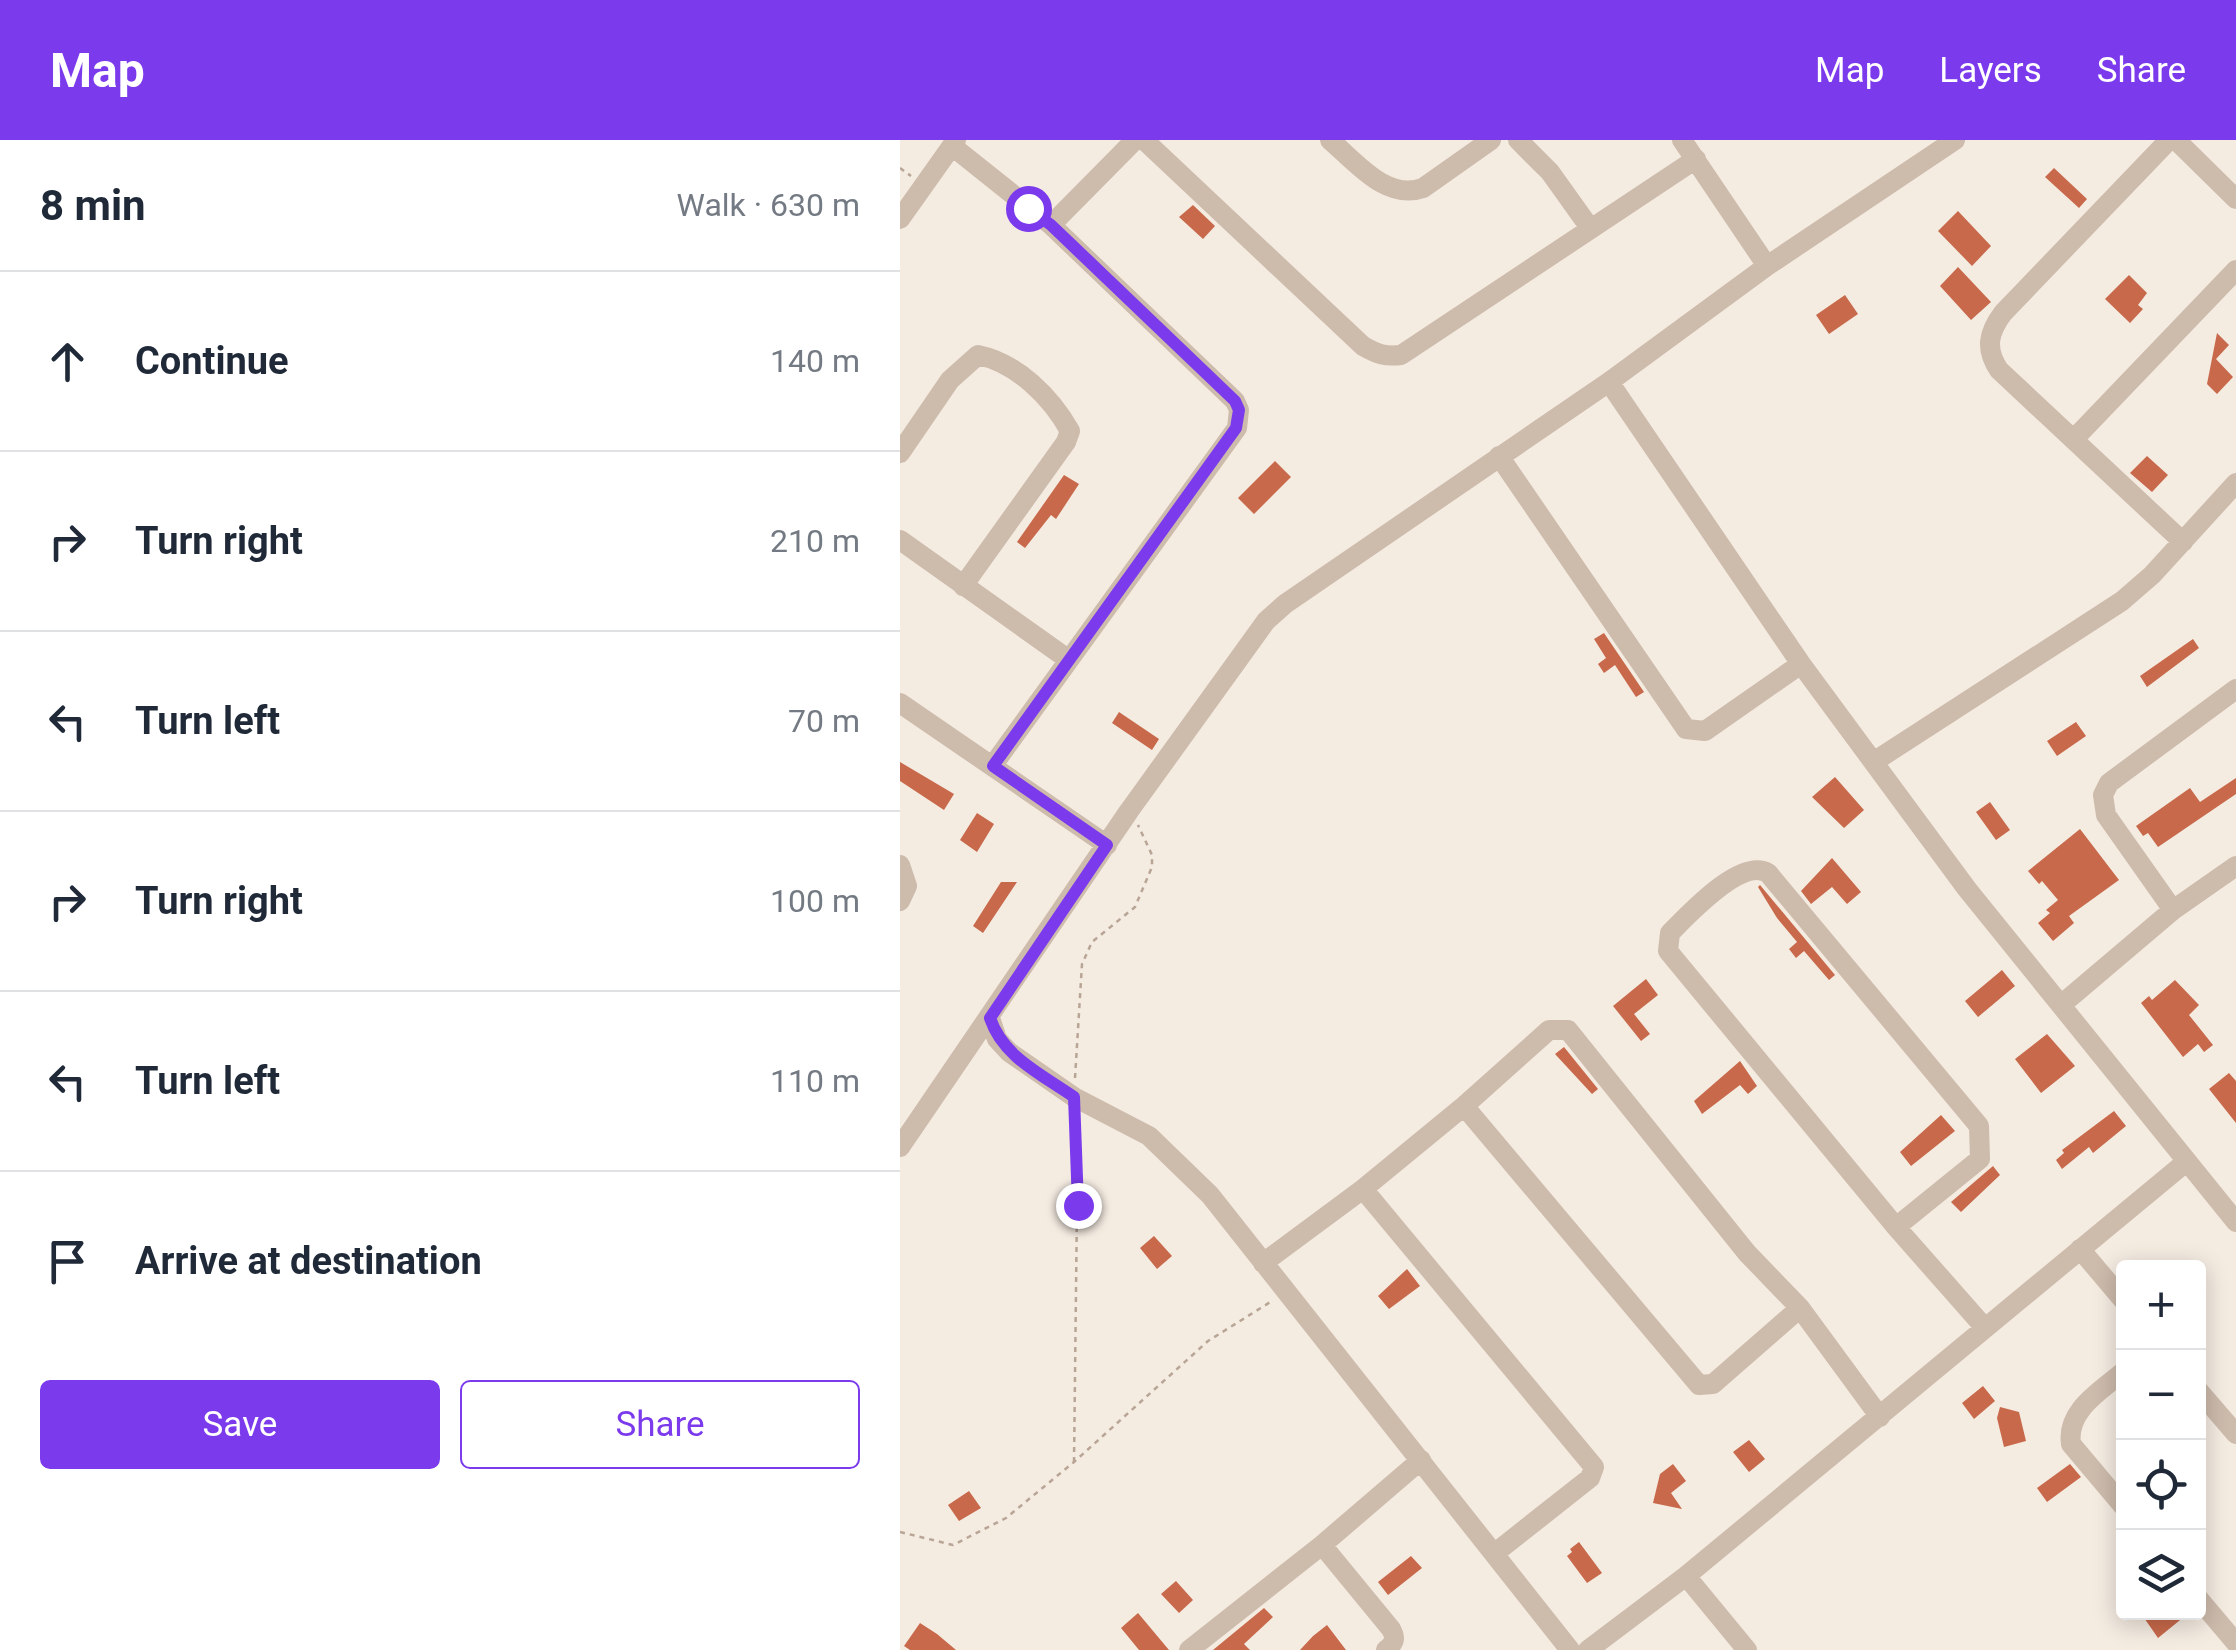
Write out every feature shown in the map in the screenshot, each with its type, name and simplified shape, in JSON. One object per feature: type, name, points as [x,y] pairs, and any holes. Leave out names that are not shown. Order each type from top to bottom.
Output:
[{"type":"street","points":[[1051,225],[1135,140]]},
{"type":"street","points":[[1144,140],[1363,346],[1381,356],[1401,355],[1696,159]]},
{"type":"street","points":[[1330,140],[1391,189],[1411,192],[1423,188],[1491,140]]},
{"type":"street","points":[[1518,140],[1550,172],[1590,228]]},
{"type":"street","points":[[1682,140],[1766,266]]},
{"type":"street","points":[[900,1147],[1266,620],[1609,382],[1766,266],[1955,140]]},
{"type":"street","points":[[2183,542],[1999,370],[1989,350],[1989,338],[2003,313],[2173,140],[2236,198]]},
{"type":"street","points":[[900,219],[954,143],[1051,225],[1235,401],[1239,410],[1236,428],[993,766]]},
{"type":"street","points":[[2074,439],[2236,270]]},
{"type":"street","points":[[900,452],[950,380],[978,356],[998,361],[1034,386],[1070,431],[963,586]]},
{"type":"street","points":[[1609,382],[1801,664],[1968,890],[2236,1222]]},
{"type":"street","points":[[1499,456],[1686,729],[1705,731],[1801,664]]},
{"type":"street","points":[[1875,761],[2122,600],[2236,484]]},
{"type":"street","points":[[900,540],[1069,660]]},
{"type":"street","points":[[2174,910],[2106,814],[2103,795],[2110,783],[2236,689]]},
{"type":"street","points":[[900,703],[1107,845]]},
{"type":"street","points":[[900,865],[907,886],[900,902]]},
{"type":"street","points":[[2061,1005],[2174,910],[2236,866]]},
{"type":"street","points":[[1896,1227],[1980,1159],[1979,1126],[1768,873],[1750,869],[1706,896],[1670,933],[1668,951],[1896,1227],[1984,1328]]},
{"type":"street","points":[[990,1018],[997,1039],[1009,1052],[1074,1097],[1149,1136],[1210,1195],[1570,1650]]},
{"type":"street","points":[[1263,1263],[1464,1106],[1549,1030],[1568,1030],[1747,1254],[1800,1308],[1880,1417]]},
{"type":"street","points":[[1464,1106],[1699,1385],[1713,1384],[1800,1308]]},
{"type":"street","points":[[1588,1650],[1686,1576],[2186,1162]]},
{"type":"street","points":[[1362,1189],[1594,1467],[1590,1478],[1496,1553]]},
{"type":"street","points":[[2080,1249],[2116,1292]]},
{"type":"street","points":[[2116,1378],[2080,1410],[2070,1434],[2072,1444],[2116,1497]]},
{"type":"street","points":[[2206,1399],[2236,1434]]},
{"type":"street","points":[[1189,1650],[1421,1460]]},
{"type":"street","points":[[1322,1544],[1391,1629],[1395,1636],[1393,1645],[1386,1650]]},
{"type":"street","points":[[1686,1576],[1747,1650]]},
{"type":"street","points":[[2206,1607],[2236,1643]]},
{"type":"path","points":[[1074,1462],[1078,1205],[1074,1097],[1082,964],[1092,942],[1135,907],[1152,867],[1152,855],[1130,811]]},
{"type":"path","points":[[900,1532],[953,1546],[1006,1518],[1208,1341],[1286,1292]]},
{"type":"building","points":[[2054,168],[2087,199],[2079,208],[2045,177]]},
{"type":"building","points":[[1193,205],[1215,226],[1203,239],[1179,217]]},
{"type":"building","points":[[1958,211],[1991,246],[1972,266],[1938,231]]},
{"type":"building","points":[[1958,267],[1991,302],[1971,320],[1940,286]]},
{"type":"building","points":[[2129,275],[2147,293],[2138,305],[2143,309],[2130,323],[2105,299]]},
{"type":"building","points":[[1845,295],[1858,314],[1829,334],[1816,315]]},
{"type":"building","points":[[2217,333],[2229,345],[2216,359],[2233,377],[2217,394],[2207,384]]},
{"type":"building","points":[[2147,456],[2168,475],[2152,492],[2130,473]]},
{"type":"building","points":[[1275,461],[1291,477],[1254,514],[1238,498]]},
{"type":"building","points":[[1064,475],[1079,484],[1056,519],[1051,515],[1025,548],[1017,542]]},
{"type":"building","points":[[1604,633],[1644,692],[1636,697],[1615,665],[1604,673],[1598,664],[1606,658],[1594,639]]},
{"type":"building","points":[[2193,639],[2199,648],[2147,687],[2140,676]]},
{"type":"building","points":[[1119,712],[1159,739],[1152,750],[1112,723]]},
{"type":"building","points":[[2076,722],[2086,736],[2057,756],[2047,741]]},
{"type":"building","points":[[900,762],[954,794],[944,810],[900,781]]},
{"type":"building","points":[[1835,777],[1864,810],[1844,828],[1812,797]]},
{"type":"building","points":[[2236,778],[2236,794],[2158,847],[2148,833],[2143,836],[2136,826],[2190,788],[2200,802]]},
{"type":"building","points":[[1990,802],[2010,830],[1996,840],[1976,812]]},
{"type":"building","points":[[977,813],[994,824],[977,852],[960,840]]},
{"type":"building","points":[[2080,829],[2119,880],[2069,916],[2074,923],[2053,941],[2038,923],[2058,900],[2028,871]]},
{"type":"building","points":[[1832,858],[1861,892],[1847,904],[1832,887],[1811,904],[1801,891]]},
{"type":"building","points":[[1001,882],[1017,882],[983,933],[973,926]]},
{"type":"building","points":[[1760,885],[1835,975],[1829,980],[1804,951],[1796,958],[1789,949],[1797,942],[1777,918]]},
{"type":"building","points":[[2002,970],[2015,986],[1978,1017],[1965,1001]]},
{"type":"building","points":[[1646,979],[1658,995],[1634,1014],[1650,1034],[1641,1041],[1613,1006]]},
{"type":"building","points":[[2175,980],[2199,1005],[2189,1015],[2213,1045],[2204,1052],[2198,1044],[2183,1057],[2141,1003],[2149,996],[2152,1000]]},
{"type":"building","points":[[2047,1034],[2075,1066],[2041,1093],[2015,1059]]},
{"type":"building","points":[[1564,1047],[1598,1089],[1592,1094],[1555,1054]]},
{"type":"building","points":[[1740,1061],[1757,1086],[1748,1094],[1740,1085],[1702,1114],[1694,1101]]},
{"type":"building","points":[[2229,1073],[2236,1081],[2236,1123],[2209,1089]]},
{"type":"building","points":[[2114,1111],[2126,1126],[2093,1153],[2089,1147],[2062,1169],[2056,1160],[2064,1153],[2062,1150]]},
{"type":"building","points":[[1941,1115],[1955,1131],[1911,1166],[1900,1152]]},
{"type":"building","points":[[1993,1166],[2000,1175],[1961,1212],[1951,1202]]},
{"type":"building","points":[[1154,1236],[1172,1256],[1157,1269],[1140,1248]]},
{"type":"building","points":[[1407,1269],[1420,1286],[1389,1309],[1378,1296]]},
{"type":"building","points":[[1983,1386],[1995,1401],[1974,1419],[1962,1403]]},
{"type":"building","points":[[2000,1407],[2019,1412],[2026,1441],[2004,1447],[1997,1418]]},
{"type":"building","points":[[1749,1440],[1765,1459],[1749,1472],[1733,1452]]},
{"type":"building","points":[[1673,1464],[1686,1481],[1671,1493],[1682,1509],[1653,1503],[1660,1474]]},
{"type":"building","points":[[2070,1464],[2081,1477],[2047,1502],[2037,1488]]},
{"type":"building","points":[[969,1491],[981,1508],[959,1521],[948,1505]]},
{"type":"building","points":[[1579,1542],[1602,1573],[1587,1583],[1567,1556]]},
{"type":"building","points":[[1411,1556],[1422,1568],[1388,1595],[1378,1582]]},
{"type":"building","points":[[1176,1581],[1193,1600],[1179,1613],[1161,1594]]},
{"type":"building","points":[[1264,1608],[1273,1617],[1244,1644],[1250,1650],[1213,1650]]},
{"type":"building","points":[[1138,1613],[1169,1650],[1139,1650],[1121,1628]]},
{"type":"building","points":[[2146,1620],[2180,1620],[2158,1638]]},
{"type":"building","points":[[920,1623],[956,1650],[910,1650],[904,1646]]},
{"type":"building","points":[[1327,1625],[1346,1650],[1300,1650],[1313,1636]]},
{"type":"route","points":[[1028,208],[1051,225],[1235,401],[1239,410],[1236,428],[993,766],[1107,845],[990,1018],[997,1039],[1009,1052],[1074,1097],[1078,1205]]}]
